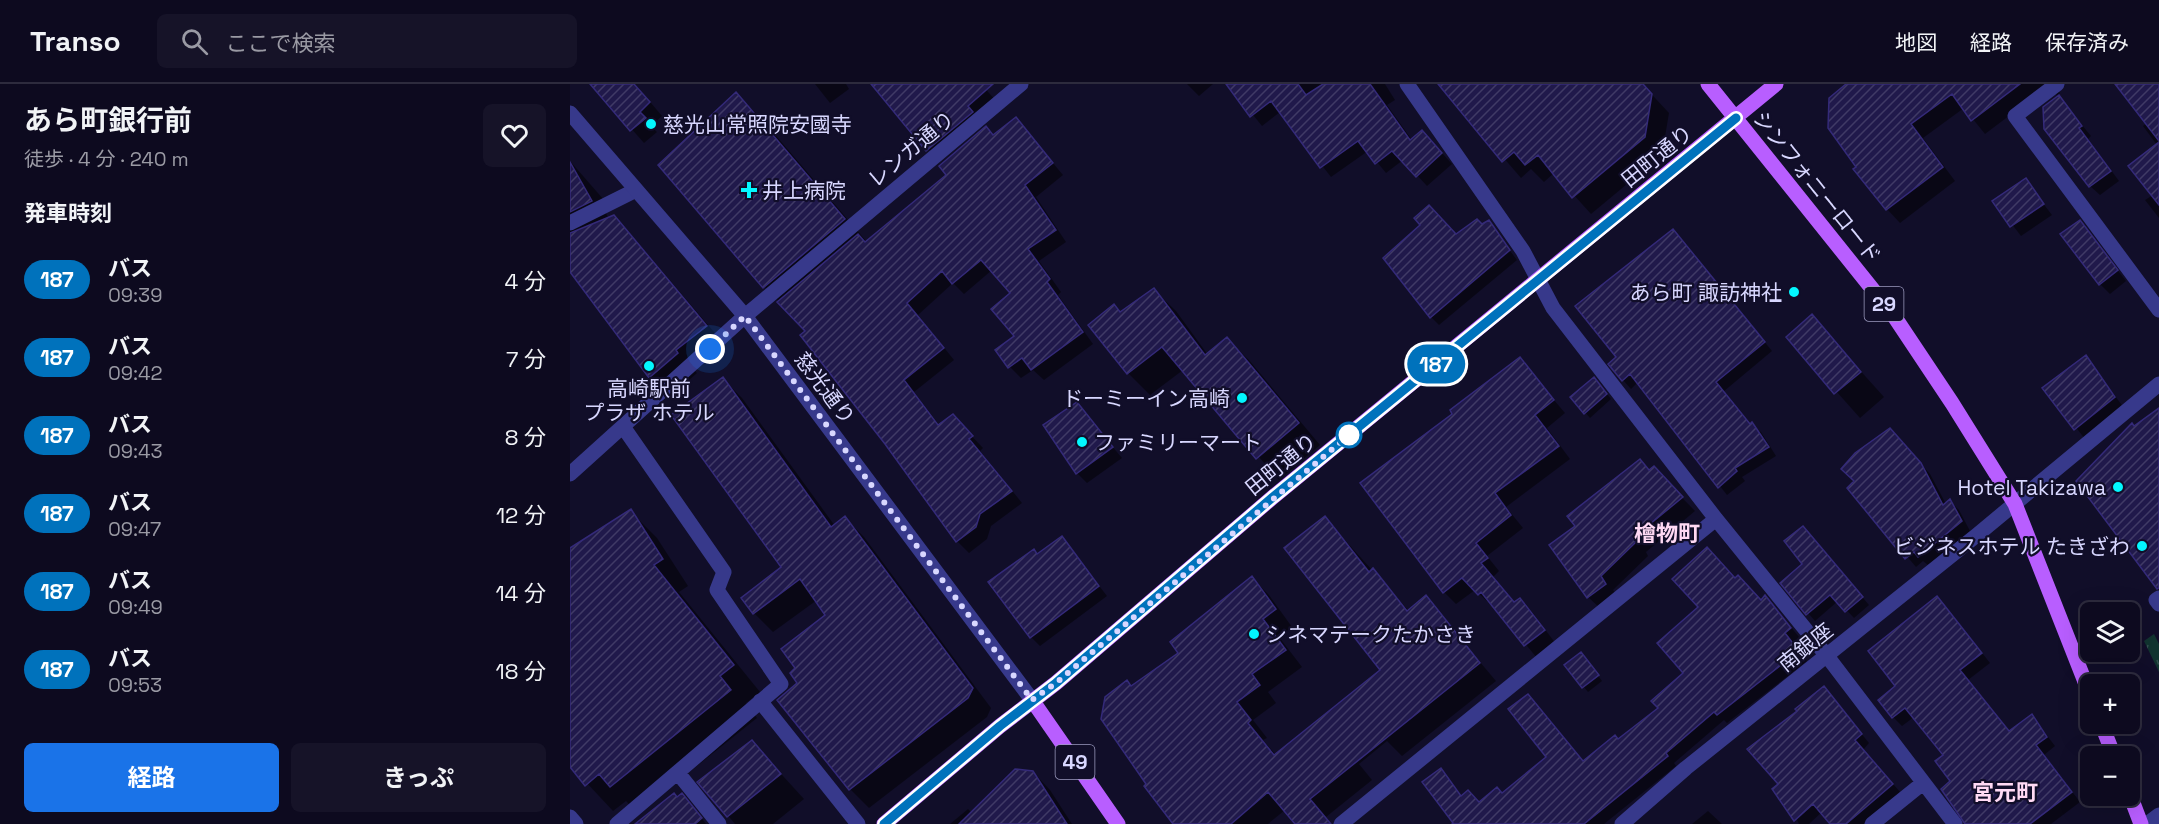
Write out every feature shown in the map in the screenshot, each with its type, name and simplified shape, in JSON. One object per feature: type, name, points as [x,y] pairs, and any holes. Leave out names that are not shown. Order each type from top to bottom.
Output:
[{"type":"main road","name":"シンフォニーロード","points":[[1708,84],[1894,316],[2015,504],[2082,674]]},
{"type":"main road","name":"田町通り","points":[[884,824],[1032,700],[1056,683],[1273,497],[1776,84]]},
{"type":"main road","name":"49","points":[[1032,700],[1118,824]]},
{"type":"main road","points":[[2134,806],[2141,824]]},
{"type":"street","points":[[1407,84],[1523,250],[1553,308],[1716,519],[1827,656],[1955,824]]},
{"type":"street","points":[[2057,84],[2016,116],[2159,310]]},
{"type":"street","name":"レンガ通り","points":[[570,474],[624,428],[745,316],[1011,87]]},
{"type":"street","name":"慈光通り","points":[[570,113],[745,316],[1032,700]]},
{"type":"street","points":[[570,223],[636,190]]},
{"type":"street","name":"南銀座","points":[[1622,824],[1686,768],[2015,504],[2159,384]]},
{"type":"street","points":[[617,824],[781,684],[717,590],[724,572],[624,428]]},
{"type":"street","points":[[1341,824],[1716,519]]},
{"type":"street","points":[[2159,598],[2156,600],[2159,604]]},
{"type":"street","points":[[760,701],[858,824]]},
{"type":"street","points":[[678,773],[719,824]]},
{"type":"street","points":[[1872,824],[1923,783]]},
{"type":"street","points":[[2147,824],[2159,815]]},
{"type":"street","points":[[570,817],[576,824]]},
{"type":"green space","points":[[2154,634],[2159,644],[2159,672],[2144,641]]},
{"type":"building","points":[[590,84],[634,84],[650,102],[640,112],[646,118],[630,131]]},
{"type":"building","points":[[871,84],[993,84],[968,106],[973,112],[926,151]]},
{"type":"building","points":[[1226,84],[1298,84],[1306,95],[1323,84],[1370,84],[1410,140],[1422,130],[1442,153],[1416,177],[1392,151],[1375,164],[1358,141],[1320,168],[1271,101],[1250,117]]},
{"type":"building","points":[[1438,84],[1643,84],[1652,94],[1645,137],[1572,198],[1538,155],[1525,165],[1514,152],[1502,162]]},
{"type":"building","points":[[1846,84],[2020,84],[1971,121],[1952,94],[1911,124],[1943,167],[1886,210],[1853,169],[1856,167],[1828,128],[1829,98]]},
{"type":"building","points":[[2115,84],[2159,84],[2159,141]]},
{"type":"building","name":"井上病院","points":[[736,92],[845,219],[763,288],[658,165]]},
{"type":"building","points":[[2059,95],[2082,126],[2079,128],[2111,171],[2089,187],[2044,129],[2043,107]]},
{"type":"building","points":[[1016,117],[1053,163],[1025,185],[1056,230],[1028,249],[1050,279],[1047,282],[1083,332],[1031,370],[1022,358],[1008,368],[995,350],[1014,336],[991,309],[1010,293],[981,260],[952,284],[942,271],[907,303],[944,348],[904,380],[938,425],[953,414],[973,436],[969,439],[1012,491],[980,514],[976,527],[956,542],[885,444],[800,335],[805,331],[777,302],[858,234],[865,242],[946,175],[939,166],[986,126],[993,135]]},
{"type":"building","points":[[2159,142],[2159,205],[2128,166]]},
{"type":"building","points":[[570,162],[592,201],[570,212]]},
{"type":"building","points":[[2026,178],[2044,204],[2010,227],[1992,201]]},
{"type":"building","points":[[1429,205],[1456,234],[1477,219],[1482,224],[1489,220],[1510,250],[1430,318],[1383,258],[1420,225],[1414,218]]},
{"type":"building","points":[[614,215],[707,326],[676,350],[678,353],[649,378],[570,272],[570,233]]},
{"type":"building","points":[[2080,220],[2118,270],[2099,285],[2060,234]]},
{"type":"building","points":[[1673,229],[1765,342],[1716,382],[1750,424],[1752,422],[1769,447],[1735,468],[1737,471],[1718,488],[1630,374],[1622,381],[1608,364],[1616,357],[1575,306]]},
{"type":"building","points":[[1154,288],[1205,355],[1227,337],[1299,423],[1256,459],[1162,347],[1127,374],[1088,325],[1114,304],[1120,312]]},
{"type":"building","points":[[1812,314],[1861,372],[1834,394],[1786,337]]},
{"type":"building","points":[[2086,355],[2115,397],[2074,430],[2042,388]]},
{"type":"building","points":[[1520,357],[1554,400],[1535,415],[1559,446],[1495,493],[1511,515],[1476,543],[1488,558],[1481,563],[1514,602],[1520,598],[1545,630],[1524,646],[1481,592],[1478,595],[1462,578],[1443,593],[1360,483],[1452,414],[1450,410]]},
{"type":"building","points":[[723,377],[831,527],[845,516],[973,688],[968,698],[849,790],[777,700],[797,683],[790,673],[795,668],[781,649],[825,615],[800,579],[753,614],[741,598],[781,567],[671,415]]},
{"type":"building","points":[[1594,377],[1607,394],[1584,414],[1570,397]]},
{"type":"building","points":[[1077,402],[1113,447],[1076,474],[1043,425]]},
{"type":"building","name":"ビジネスホテル たきざわ","points":[[2159,408],[2159,588],[2157,589],[2076,481],[2132,423],[2134,426]]},
{"type":"building","points":[[1890,428],[1921,463],[1943,505],[1950,499],[1962,521],[1918,557],[1914,552],[1905,559],[1847,488],[1854,481],[1841,469],[1855,453]]},
{"type":"building","points":[[1640,459],[1649,470],[1654,466],[1683,497],[1633,538],[1636,542],[1601,576],[1606,584],[1587,598],[1549,545],[1575,526],[1567,516]]},
{"type":"building","points":[[631,509],[663,559],[654,565],[734,665],[720,676],[731,690],[610,787],[599,774],[585,786],[570,767],[570,548]]},
{"type":"building","points":[[1325,516],[1369,572],[1373,568],[1407,611],[1426,595],[1480,663],[1310,799],[1331,824],[1295,824],[1268,792],[1231,824],[1173,824],[1144,786],[1146,784],[1101,719],[1105,697],[1127,680],[1131,686],[1178,653],[1170,642],[1252,576],[1276,609],[1263,619],[1286,650],[1252,674],[1260,685],[1237,702],[1251,720],[1248,723],[1274,755],[1380,670],[1284,548]]},
{"type":"building","points":[[1803,526],[1863,597],[1845,612],[1830,595],[1806,615],[1780,583],[1802,564],[1784,541]]},
{"type":"building","points":[[1062,536],[1099,586],[1030,638],[988,582],[1034,549],[1037,554]]},
{"type":"building","points":[[1707,547],[1735,578],[1738,575],[1761,600],[1765,595],[1791,628],[1785,633],[1799,651],[1717,715],[1714,712],[1666,753],[1668,756],[1584,824],[1452,824],[1422,782],[1441,768],[1461,796],[1468,790],[1479,802],[1497,787],[1502,793],[1546,757],[1508,709],[1528,694],[1583,761],[1615,735],[1618,739],[1658,708],[1651,701],[1683,673],[1657,643],[1698,607],[1672,579]]},
{"type":"building","points":[[1937,596],[1982,653],[1960,670],[2009,731],[2032,714],[2047,737],[2036,745],[2072,792],[2030,824],[1965,824],[1941,789],[1950,781],[1935,761],[1943,755],[1905,708],[1892,718],[1878,700],[1895,686],[1868,651]]},
{"type":"building","points":[[1581,652],[1599,675],[1582,688],[1564,665]]},
{"type":"building","points":[[1824,686],[1862,734],[1855,740],[1893,784],[1846,824],[1830,824],[1813,804],[1794,821],[1772,789],[1778,784],[1747,749],[1797,711],[1795,709]]},
{"type":"building","points":[[752,740],[781,774],[727,817],[697,782]]},
{"type":"building","points":[[1015,769],[1033,771],[1067,824],[959,824]]},
{"type":"building","points":[[674,793],[677,797],[682,793],[702,818],[695,824],[635,824]]},
{"type":"bus line","name":"187","points":[[884,824],[1000,726],[1056,683],[1273,497],[1736,118]]},
{"type":"place","name":"慈光山常照院安國寺","points":[[651,124]]},
{"type":"place","name":"井上病院","points":[[749,190]]},
{"type":"place","name":"あら町 諏訪神社","points":[[1794,292]]},
{"type":"place","name":"高崎駅前 プラザ ホテル","points":[[649,366]]},
{"type":"place","name":"ドーミーイン高崎","points":[[1242,398]]},
{"type":"place","name":"ファミリーマート","points":[[1082,442]]},
{"type":"place","name":"Hotel Takizawa","points":[[2118,487]]},
{"type":"place","name":"ビジネスホテル たきざわ","points":[[2142,546]]},
{"type":"place","name":"シネマテークたかさき","points":[[1254,634]]},
{"type":"district","name":"檜物町","points":[[1667,533]]},
{"type":"district","name":"宮元町","points":[[2005,792]]},
{"type":"route","points":[[710,349],[745,316],[1032,700],[1056,683],[1349,435]]}]
